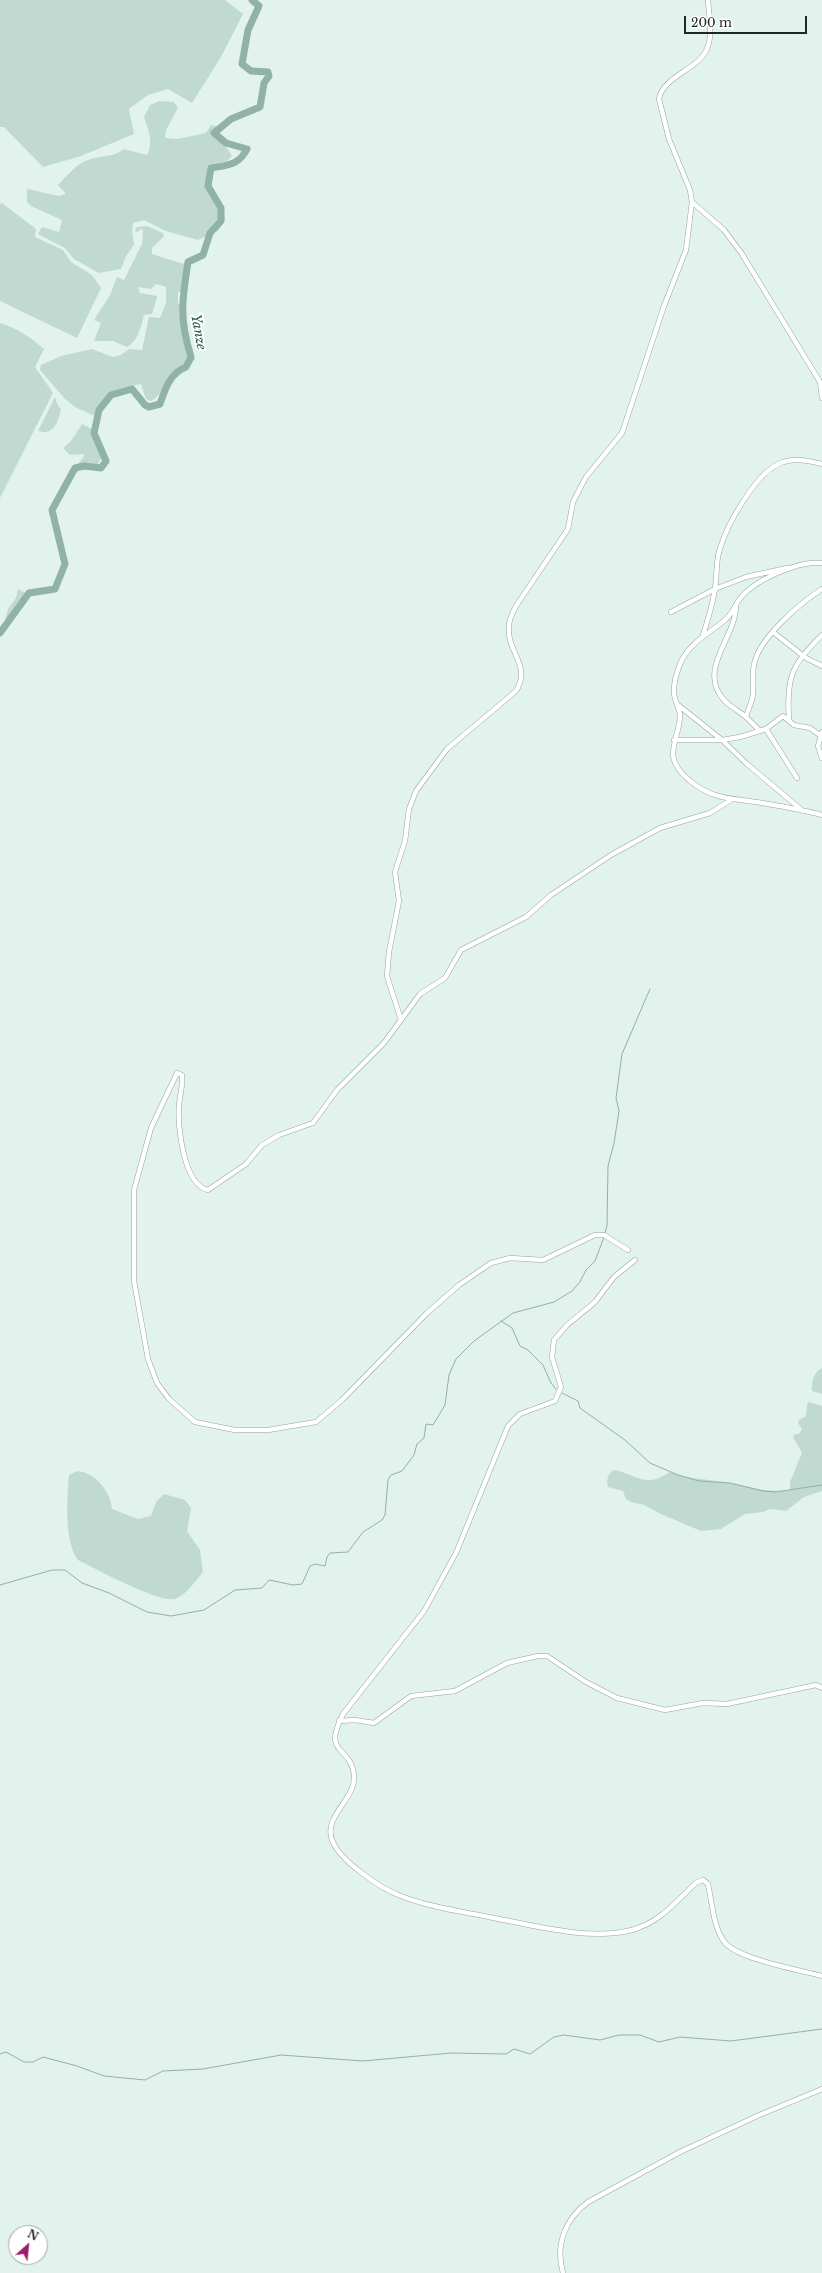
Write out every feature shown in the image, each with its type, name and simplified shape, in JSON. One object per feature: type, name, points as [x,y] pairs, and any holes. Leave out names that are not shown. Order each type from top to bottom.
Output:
[{"type":"street","points":[[400,1020],[387,976],[389,952],[399,901],[395,872],[405,841],[409,809],[416,791],[447,749],[516,691],[519,686],[522,672],[512,645],[508,628],[510,618],[516,606],[568,529],[573,502],[586,477],[622,433],[664,306],[686,250],[692,202],[686,179],[669,138],[659,99],[666,85],[702,56],[707,49],[710,33],[708,0]]},
{"type":"street","points":[[692,202],[724,230],[742,254],[820,382],[822,398]]},
{"type":"street","points":[[702,636],[710,613],[715,589],[719,552],[728,528],[740,505],[754,486],[781,463],[804,460],[822,464]]},
{"type":"street","points":[[671,612],[683,608],[715,589],[746,577],[773,570],[822,563]]},
{"type":"street","points":[[792,567],[770,577],[752,588],[739,600],[736,607],[726,619],[702,636],[688,649],[680,665],[674,685],[680,717],[672,753],[684,776],[707,792],[731,800],[757,802],[822,815]]},
{"type":"street","points":[[746,717],[753,695],[754,665],[758,653],[786,616],[804,600],[822,589]]},
{"type":"street","points":[[736,607],[736,617],[714,668],[713,679],[724,700],[746,717],[759,730]]},
{"type":"street","points":[[774,632],[802,655],[822,666]]},
{"type":"street","points":[[789,719],[788,687],[792,672],[802,655],[822,635]]},
{"type":"street","points":[[678,705],[722,740],[747,764],[804,812]]},
{"type":"street","points":[[674,740],[722,740],[740,737],[766,729],[783,716],[789,719],[794,725],[810,728],[821,734],[818,746],[822,758]]},
{"type":"street","points":[[766,729],[797,778]]},
{"type":"street","points":[[628,1250],[604,1235],[595,1235],[543,1260],[510,1258],[491,1263],[459,1285],[427,1313],[342,1400],[316,1422],[268,1430],[235,1430],[195,1422],[169,1399],[157,1383],[148,1359],[134,1281],[134,1190],[151,1128],[174,1077],[179,1072],[182,1075],[179,1107],[185,1162],[193,1179],[200,1186],[208,1190],[246,1164],[262,1145],[279,1135],[313,1123],[318,1119],[337,1090],[384,1043],[420,994],[445,978],[461,950],[526,917],[550,895],[611,855],[660,828],[710,812],[731,800]]},
{"type":"street","points":[[635,1260],[614,1277],[595,1302],[567,1325],[554,1340],[552,1357],[561,1387],[555,1401],[520,1414],[508,1426],[499,1443],[478,1503],[456,1553],[424,1611],[405,1637],[367,1682],[339,1721],[334,1732],[335,1742],[349,1763],[354,1776],[352,1790],[334,1819],[331,1828],[331,1838],[339,1853],[390,1891],[426,1904],[542,1927],[606,1933],[631,1930],[651,1923],[662,1916],[697,1882],[703,1880],[708,1884],[718,1927],[726,1944],[748,1956],[822,1976]]},
{"type":"street","points":[[339,1721],[355,1720],[374,1723],[411,1696],[455,1691],[507,1663],[538,1656],[547,1656],[612,1696],[642,1706],[665,1710],[703,1703],[727,1704],[816,1686],[822,1688]]},
{"type":"street","points":[[563,2273],[560,2252],[565,2229],[578,2211],[588,2202],[680,2152],[757,2116],[822,2089]]},
{"type":"green space","points":[[0,0],[225,0],[243,14],[221,57],[192,103],[168,89],[148,95],[129,109],[134,134],[81,156],[43,167],[4,127],[0,127]]},
{"type":"green space","points":[[160,101],[174,102],[178,108],[166,130],[165,138],[177,139],[206,133],[211,125],[220,127],[217,132],[232,156],[227,161],[216,164],[211,178],[211,185],[214,199],[225,217],[224,222],[218,231],[198,240],[166,231],[144,220],[133,223],[132,230],[134,245],[126,256],[121,269],[99,273],[74,259],[65,248],[38,234],[42,227],[59,232],[62,220],[31,206],[27,202],[27,189],[59,196],[66,194],[58,185],[72,171],[84,162],[93,158],[116,154],[124,149],[147,155],[150,141],[149,131],[144,117],[150,105]]},
{"type":"green space","points":[[2,203],[36,229],[35,237],[63,250],[71,262],[92,275],[101,288],[77,338],[0,301],[0,204]]},
{"type":"green space","points":[[147,226],[163,233],[164,236],[152,248],[152,254],[190,266],[184,292],[178,292],[178,303],[183,309],[186,332],[195,359],[189,367],[174,373],[160,393],[151,401],[146,399],[141,384],[129,387],[128,392],[119,392],[110,399],[103,408],[99,418],[75,407],[65,399],[40,370],[41,365],[61,356],[92,349],[113,357],[121,355],[129,349],[142,350],[149,317],[160,318],[166,303],[166,287],[156,284],[151,289],[138,287],[140,293],[157,296],[157,298],[152,314],[144,315],[140,329],[134,341],[127,347],[113,341],[94,341],[101,323],[94,320],[110,295],[117,277],[124,280],[142,244],[143,231],[141,228],[136,232],[135,230],[137,227]]},
{"type":"green space","points":[[0,323],[23,333],[44,349],[35,367],[53,393],[0,498]]},
{"type":"green space","points":[[55,397],[58,406],[61,409],[57,423],[52,430],[48,432],[38,431]]},
{"type":"green space","points":[[82,424],[94,430],[93,434],[103,455],[96,467],[83,465],[76,467],[84,456],[83,454],[70,455],[63,448],[71,441]]},
{"type":"green space","points":[[18,589],[28,594],[8,621],[5,620],[8,609],[16,598]]},
{"type":"green space","points":[[822,1368],[822,1394],[812,1391],[812,1388],[815,1374]]},
{"type":"green space","points":[[809,1402],[822,1406],[822,1491],[804,1497],[786,1511],[770,1509],[763,1512],[745,1514],[721,1529],[701,1531],[644,1505],[631,1502],[626,1499],[623,1491],[608,1487],[608,1477],[614,1470],[647,1480],[654,1480],[670,1472],[693,1478],[766,1490],[790,1490],[790,1482],[802,1453],[793,1437],[795,1434],[799,1434],[802,1429],[798,1423],[799,1420],[806,1416],[807,1405]]},
{"type":"green space","points":[[77,1471],[90,1475],[101,1484],[109,1496],[112,1509],[138,1519],[151,1516],[156,1502],[164,1494],[185,1500],[191,1508],[187,1531],[200,1550],[203,1572],[186,1592],[174,1599],[166,1599],[155,1596],[126,1584],[78,1560],[70,1542],[67,1507],[69,1475]]},
{"type":"waterway","name":"Yanze","points":[[0,633],[29,593],[55,589],[65,564],[52,510],[75,468],[84,466],[101,468],[106,461],[94,433],[99,410],[111,395],[132,389],[145,405],[149,407],[160,404],[172,377],[186,367],[191,357],[183,320],[183,298],[188,262],[203,255],[210,233],[221,221],[221,208],[208,186],[211,168],[228,165],[237,161],[247,149],[226,143],[214,133],[231,119],[260,107],[264,83],[269,76],[268,72],[251,71],[242,64],[248,30],[259,6],[252,0]]},
{"type":"waterway","points":[[605,1234],[607,1225],[608,1166],[614,1143],[619,1111],[616,1098],[622,1054],[650,989]]},
{"type":"waterway","points":[[0,1585],[52,1570],[65,1570],[82,1583],[109,1593],[147,1612],[171,1616],[204,1610],[235,1590],[262,1588],[269,1580],[293,1585],[302,1584],[310,1566],[315,1564],[325,1566],[327,1557],[330,1553],[348,1552],[363,1532],[382,1520],[385,1515],[388,1480],[391,1475],[402,1471],[414,1455],[417,1444],[424,1438],[426,1424],[433,1425],[445,1405],[449,1375],[456,1359],[474,1341],[513,1313],[554,1302],[572,1291],[580,1282],[586,1270],[595,1261],[604,1237]]},
{"type":"waterway","points":[[501,1321],[512,1328],[520,1346],[528,1350],[543,1365],[551,1383],[556,1389]]},
{"type":"waterway","points":[[562,1393],[578,1401],[580,1408],[625,1440],[650,1463],[678,1475],[699,1481],[730,1483],[763,1491],[776,1492],[822,1485]]},
{"type":"waterway","points":[[0,2054],[6,2052],[24,2062],[33,2062],[43,2057],[77,2066],[104,2076],[145,2080],[163,2071],[203,2069],[281,2055],[363,2061],[451,2053],[506,2054],[514,2049],[530,2054],[554,2037],[564,2035],[600,2040],[619,2035],[640,2035],[659,2042],[680,2037],[731,2041],[822,2029]]}]
